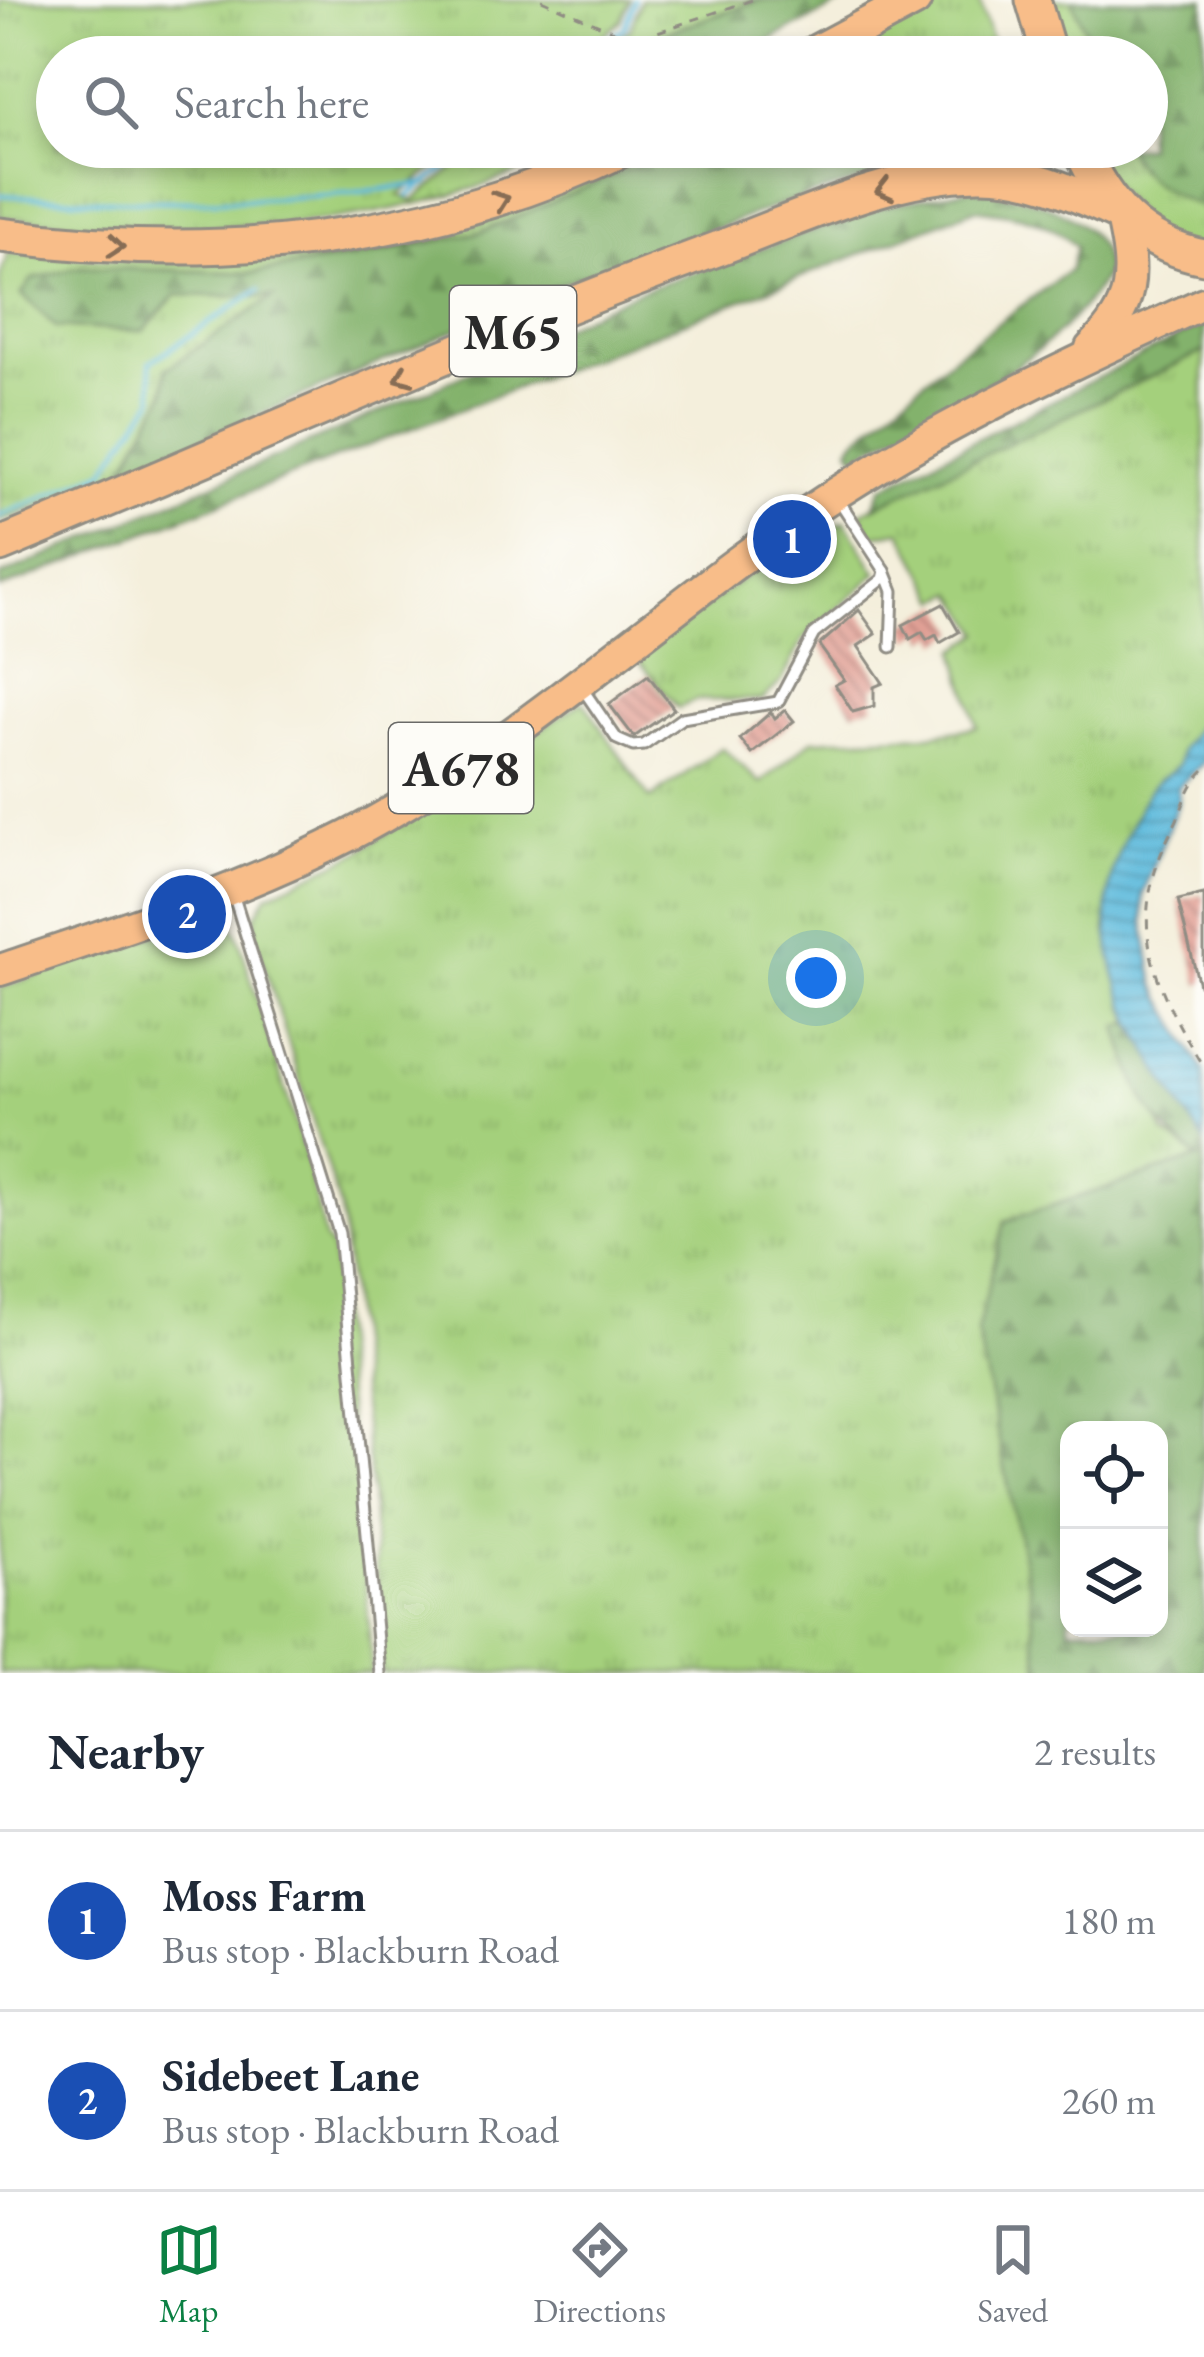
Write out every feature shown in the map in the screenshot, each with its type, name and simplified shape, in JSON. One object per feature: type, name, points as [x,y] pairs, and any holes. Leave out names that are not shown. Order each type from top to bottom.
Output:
[{"type":"highway","points":[[847,36],[914,0]]},
{"type":"highway","points":[[1033,0],[1044,36]]},
{"type":"highway","name":"M65","points":[[0,235],[139,248],[245,249],[374,234],[472,211],[577,168]]},
{"type":"highway","name":"A678","points":[[1092,168],[1120,215]]},
{"type":"highway","name":"M65","points":[[0,545],[644,276],[857,197],[944,176],[980,173],[1040,181],[1120,215]]},
{"type":"highway","points":[[1120,215],[1164,245],[1204,257]]},
{"type":"main road","name":"A678","points":[[1082,356],[1119,318],[1130,297],[1132,271],[1120,215]]},
{"type":"main road","name":"A678","points":[[0,970],[232,891],[351,834],[407,801],[578,682],[835,495],[1082,356],[1204,303]]},
{"type":"lane","points":[[835,495],[885,571],[892,591],[891,646]]},
{"type":"lane","points":[[578,682],[617,739],[632,746],[644,745],[682,718],[778,702],[791,686],[814,634],[878,585],[885,571]]},
{"type":"lane","points":[[232,891],[339,1233],[380,1673]]},
{"type":"path","points":[[542,0],[625,36]]},
{"type":"path","points":[[646,36],[752,0]]},
{"type":"path","points":[[1204,770],[1187,788],[1155,867],[1146,912],[1159,989],[1204,1068]]},
{"type":"green space","points":[[0,0],[630,0],[621,21],[603,36],[36,36],[36,168],[434,168],[399,195],[413,201],[454,168],[530,168],[438,199],[295,223],[149,227],[0,217]]},
{"type":"green space","points":[[641,0],[760,0],[654,36],[621,36],[630,29]]},
{"type":"green space","points":[[760,0],[849,0],[778,36],[656,36]]},
{"type":"green space","points":[[940,0],[979,0],[990,36],[878,36]]},
{"type":"green space","points":[[1034,0],[1204,0],[1204,257],[1164,245],[1098,168],[1168,168],[1168,36],[1044,36]]},
{"type":"green space","points":[[1072,0],[1204,0],[1204,208],[1158,185],[1138,168],[1168,168],[1168,36],[1088,36]]},
{"type":"green space","points":[[616,168],[632,168],[481,232],[252,273],[80,267],[22,295],[57,327],[142,331],[176,295],[275,297],[166,369],[165,393],[120,475],[0,522],[0,277],[8,252],[176,262],[342,254],[452,231]]},
{"type":"green space","points":[[632,168],[904,168],[794,200],[566,282],[120,475],[165,393],[166,369],[273,297],[176,295],[143,331],[56,327],[22,294],[32,279],[79,267],[252,273],[481,232]]},
{"type":"green space","points":[[972,189],[1035,201],[1076,221],[1103,252],[1107,273],[1085,305],[1028,358],[855,456],[850,448],[855,440],[952,357],[1070,270],[1076,247],[1042,224],[975,209],[0,589],[0,576],[431,390],[636,292],[885,206]]},
{"type":"green space","points":[[1204,324],[1204,351],[874,507],[882,487]]},
{"type":"green space","points":[[1204,352],[1204,718],[1179,764],[1146,798],[1111,881],[1106,929],[1131,1023],[1119,1027],[1164,1133],[1199,1158],[1005,1221],[1029,1587],[1040,1673],[382,1673],[371,1490],[341,1211],[255,936],[255,917],[267,895],[359,852],[583,701],[650,799],[722,748],[761,783],[812,740],[930,735],[977,727],[956,650],[981,633],[955,593],[939,600],[901,531],[873,536],[860,513]]},
{"type":"green space","points":[[845,521],[877,573],[802,641],[782,681],[762,700],[697,700],[678,708],[637,658],[753,571]]},
{"type":"green space","points":[[213,915],[230,922],[237,933],[306,1158],[325,1240],[332,1249],[349,1430],[357,1461],[372,1673],[0,1673],[0,988]]},
{"type":"green space","points":[[1131,1023],[1204,1141],[1204,1673],[1040,1673],[1029,1587],[977,1332],[1005,1221],[1198,1158],[1154,1114],[1131,1070],[1118,1027]]},
{"type":"water","points":[[1204,718],[1204,762],[1178,787],[1179,801],[1143,894],[1155,985],[1204,1072],[1204,1141],[1137,1031],[1110,952],[1107,912],[1113,870],[1142,803],[1154,785],[1179,764],[1181,750]]},
{"type":"building","points":[[943,604],[959,632],[940,643],[936,635],[927,640],[922,632],[910,639],[903,625]]},
{"type":"building","points":[[859,610],[876,634],[858,646],[883,683],[874,687],[874,706],[853,712],[835,685],[844,680],[819,645]]},
{"type":"building","points":[[648,675],[674,709],[634,737],[609,704]]},
{"type":"building","points":[[785,710],[794,721],[752,754],[740,739],[771,712],[775,718]]},
{"type":"building","points":[[1204,894],[1204,984],[1199,985],[1178,900]]},
{"type":"waterway","points":[[614,36],[625,27],[635,0]]},
{"type":"waterway","points":[[408,196],[446,168]]},
{"type":"waterway","points":[[0,195],[214,201],[428,183]]},
{"type":"waterway","points":[[94,486],[154,398],[150,362],[259,290]]},
{"type":"waterway","points":[[0,516],[105,471]]},
{"type":"place","name":"Moss Farm","points":[[792,539]]},
{"type":"place","name":"Sidebeet Lane","points":[[187,914]]}]
